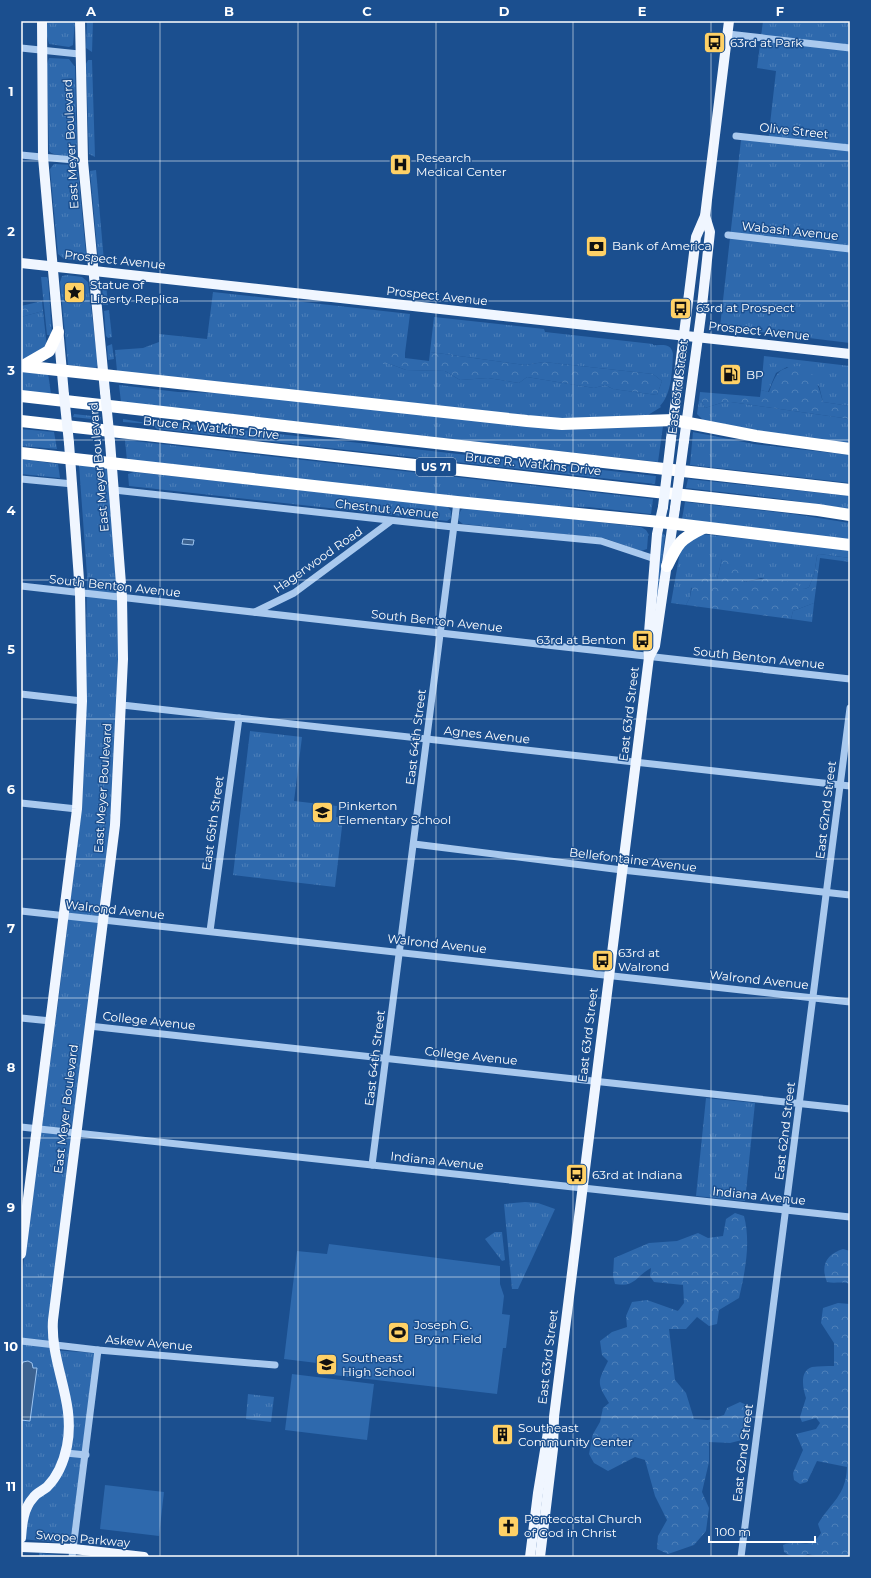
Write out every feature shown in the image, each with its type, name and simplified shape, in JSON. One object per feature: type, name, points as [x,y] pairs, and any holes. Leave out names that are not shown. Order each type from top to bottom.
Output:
[{"type":"highway","points":[[22,366],[49,351],[58,332]]},
{"type":"highway","points":[[22,366],[562,424],[673,420],[756,436],[850,449]]},
{"type":"highway","name":"Bruce R. Watkins Drive","points":[[21,396],[850,490]]},
{"type":"highway","name":"Bruce R. Watkins Drive","points":[[21,421],[818,510],[850,515]]},
{"type":"highway","points":[[21,453],[457,502],[660,522],[673,525],[850,545]]},
{"type":"highway","points":[[667,566],[683,538],[703,528]]},
{"type":"main road","name":"East Meyer Boulevard","points":[[21,1254],[22,1234],[65,916],[77,809],[82,701],[80,593],[73,484],[43,157],[41,50],[42,21]]},
{"type":"main road","name":"East Meyer Boulevard","points":[[21,1538],[25,1512],[32,1498],[55,1477],[66,1453],[69,1437],[68,1404],[55,1359],[53,1345],[53,1320],[115,825],[122,705],[122,597],[110,442],[92,271],[83,161],[79,54],[80,21]]},
{"type":"main road","name":"East 63rd Street","points":[[540,1557],[553,1449],[554,1417],[649,657],[648,645],[655,559],[663,507],[682,336],[696,237],[705,216],[729,21]]},
{"type":"main road","name":"East 63rd Street","points":[[649,657],[655,646],[701,315],[710,232],[705,216]]},
{"type":"main road","name":"Prospect Avenue","points":[[21,263],[850,354]]},
{"type":"main road","name":"East 63rd Street","points":[[530,1557],[539,1487],[549,1430],[554,1417]]},
{"type":"main road","points":[[21,1501],[32,1498]]},
{"type":"main road","name":"Swope Parkway","points":[[21,1546],[73,1553],[144,1557]]},
{"type":"street","points":[[728,34],[850,48]]},
{"type":"street","points":[[21,48],[79,54]]},
{"type":"street","name":"Olive Street","points":[[736,136],[850,148]]},
{"type":"street","points":[[21,155],[83,161]]},
{"type":"street","name":"Wabash Avenue","points":[[728,235],[850,249]]},
{"type":"street","points":[[21,478],[73,484]]},
{"type":"street","name":"Chestnut Avenue","points":[[114,490],[453,528],[601,541],[655,559]]},
{"type":"street","name":"East 64th Street","points":[[372,1165],[457,502]]},
{"type":"street","name":"Hagerwood Road","points":[[254,612],[294,593],[391,521]]},
{"type":"street","name":"South Benton Avenue","points":[[21,586],[850,679]]},
{"type":"street","points":[[21,694],[82,701]]},
{"type":"street","name":"Agnes Avenue","points":[[122,705],[850,786]]},
{"type":"street","name":"East 62nd Street","points":[[741,1557],[850,708]]},
{"type":"street","name":"East 65th Street","points":[[210,931],[239,718]]},
{"type":"street","points":[[21,803],[77,809]]},
{"type":"street","name":"Bellefontaine Avenue","points":[[414,844],[622,870],[850,895]]},
{"type":"street","name":"Walrond Avenue","points":[[21,911],[400,951],[850,1002]]},
{"type":"street","points":[[21,1018],[50,1021]]},
{"type":"street","name":"College Avenue","points":[[89,1026],[387,1057],[850,1109]]},
{"type":"street","name":"Indiana Avenue","points":[[21,1127],[850,1217]]},
{"type":"street","name":"Askew Avenue","points":[[21,1341],[98,1350],[275,1365]]},
{"type":"street","points":[[73,1553],[98,1350]]},
{"type":"street","points":[[66,1453],[86,1455]]},
{"type":"green space","points":[[47,21],[75,21],[73,45],[69,47],[49,44],[47,36]]},
{"type":"green space","points":[[87,21],[93,21],[92,52],[86,48]]},
{"type":"green space","points":[[763,21],[850,21],[850,343],[720,327],[741,140],[768,142],[776,71],[757,68]]},
{"type":"green space","points":[[49,58],[69,59],[75,67],[77,150],[76,154],[73,155],[58,155],[49,151],[47,64]]},
{"type":"green space","points":[[88,60],[92,60],[95,157],[89,154],[86,64]]},
{"type":"green space","points":[[54,164],[74,165],[78,172],[86,254],[82,261],[64,259],[58,254],[50,169]]},
{"type":"green space","points":[[96,170],[104,261],[100,260],[98,257],[90,171]]},
{"type":"green space","points":[[67,275],[82,277],[88,282],[98,364],[96,368],[68,365],[60,282],[62,276]]},
{"type":"green space","points":[[41,277],[47,277],[48,279],[52,335],[47,335]]},
{"type":"green space","points":[[102,283],[106,284],[108,305],[103,305]]},
{"type":"green space","points":[[76,287],[81,292],[76,297],[71,292]]},
{"type":"green space","points":[[213,292],[410,314],[405,353],[384,353],[390,364],[406,370],[445,371],[460,380],[488,378],[519,383],[527,377],[594,388],[605,385],[613,389],[657,395],[662,381],[653,374],[544,362],[525,365],[430,352],[434,317],[544,329],[545,332],[653,345],[665,345],[672,350],[673,354],[671,382],[667,395],[660,406],[661,407],[648,415],[561,419],[117,371],[115,350],[143,348],[159,342],[159,334],[207,339]]},
{"type":"green space","points":[[42,301],[43,311],[21,317],[21,306]]},
{"type":"green space","points":[[109,310],[112,337],[108,338],[106,336],[104,311]]},
{"type":"green space","points":[[43,311],[47,348],[21,360],[21,317]]},
{"type":"green space","points":[[112,344],[114,359],[108,360],[107,346]]},
{"type":"green space","points":[[384,352],[405,353],[405,358],[429,361],[430,352],[525,365],[544,362],[653,374],[662,381],[657,395],[613,389],[605,385],[594,388],[527,377],[519,383],[488,378],[460,380],[445,371],[406,370],[390,364],[383,364]]},
{"type":"green space","points":[[764,356],[850,366],[850,406],[823,402],[819,386],[787,367],[776,373],[768,392],[761,390]]},
{"type":"green space","points":[[798,366],[809,371],[812,375],[818,386],[823,402],[850,406],[850,419],[731,402],[724,402],[705,408],[699,400],[700,392],[760,397],[761,390],[769,392],[776,376],[781,370]]},
{"type":"green space","points":[[21,370],[48,373],[51,394],[21,391]]},
{"type":"green space","points":[[119,385],[178,392],[223,393],[663,426],[658,462],[121,402]]},
{"type":"green space","points":[[699,400],[705,408],[724,402],[731,402],[850,419],[850,446],[708,422],[703,420],[697,414]]},
{"type":"green space","points":[[74,414],[101,417],[101,420],[73,417]]},
{"type":"green space","points":[[123,419],[152,424],[123,422]]},
{"type":"green space","points":[[162,421],[656,476],[655,484],[157,429],[152,424]]},
{"type":"green space","points":[[21,429],[54,432],[57,449],[21,446]]},
{"type":"green space","points":[[693,432],[754,444],[850,455],[850,483],[690,465]]},
{"type":"green space","points":[[125,440],[653,499],[651,514],[588,507],[543,506],[127,461]]},
{"type":"green space","points":[[21,459],[58,464],[60,478],[21,474]]},
{"type":"green space","points":[[79,465],[109,467],[119,634],[111,825],[51,1350],[95,1353],[71,1537],[63,1543],[21,1539],[21,1282],[58,1003],[81,812],[85,741],[87,575]]},
{"type":"green space","points":[[134,472],[447,506],[451,511],[451,518],[447,521],[129,486],[128,474]]},
{"type":"green space","points":[[688,479],[850,496],[850,509],[774,498],[686,488]]},
{"type":"green space","points":[[685,502],[793,514],[850,523],[850,540],[682,519]]},
{"type":"green space","points":[[466,507],[641,527],[646,530],[649,535],[647,549],[641,551],[604,538],[463,524],[459,521],[458,517],[461,510]]},
{"type":"green space","points":[[662,533],[665,535],[656,608],[660,547]]},
{"type":"green space","points":[[700,534],[850,549],[850,558],[819,554],[817,556],[814,575],[809,587],[805,589],[761,578],[745,582],[742,579],[742,567],[722,559],[717,579],[691,588],[690,597],[686,605],[671,603],[682,547]]},
{"type":"green space","points":[[819,554],[850,558],[850,562],[820,558],[814,603],[793,611],[791,619],[686,605],[690,597],[693,582],[698,578],[717,579],[722,559],[725,557],[738,559],[742,567],[742,579],[745,582],[768,579],[798,585],[805,589],[809,587],[814,575],[817,556]]},
{"type":"green space","points":[[814,603],[812,622],[791,619],[793,611]]},
{"type":"green space","points":[[250,731],[302,737],[294,801],[337,806],[336,817],[343,818],[335,887],[233,875]]},
{"type":"green space","points":[[706,1098],[755,1103],[745,1201],[696,1196]]},
{"type":"green space","points":[[525,1202],[538,1203],[555,1209],[518,1289],[512,1289],[504,1204]]},
{"type":"green space","points":[[735,1213],[744,1216],[747,1237],[745,1268],[739,1298],[719,1310],[717,1324],[709,1326],[697,1317],[686,1329],[669,1329],[675,1380],[686,1393],[694,1419],[708,1420],[724,1415],[727,1408],[740,1402],[751,1407],[752,1419],[746,1439],[730,1443],[709,1442],[709,1462],[702,1492],[709,1508],[706,1531],[694,1545],[668,1554],[657,1549],[658,1536],[667,1520],[655,1496],[645,1460],[635,1457],[608,1471],[594,1463],[589,1454],[593,1434],[600,1422],[603,1408],[609,1403],[600,1386],[600,1378],[608,1361],[602,1355],[600,1341],[612,1332],[627,1327],[626,1316],[632,1302],[647,1300],[678,1311],[684,1303],[683,1285],[654,1282],[650,1276],[651,1268],[631,1283],[622,1285],[615,1284],[613,1276],[614,1258],[649,1243],[677,1241],[698,1233],[708,1238],[723,1236],[726,1219]]},
{"type":"green space","points":[[495,1232],[502,1232],[505,1260],[502,1261],[485,1239]]},
{"type":"green space","name":"Joseph G. Bryan Field","points":[[329,1244],[500,1266],[500,1284],[504,1296],[502,1314],[510,1315],[506,1348],[503,1348],[497,1394],[316,1373],[317,1363],[284,1359],[297,1251],[327,1254]]},
{"type":"green space","points":[[843,1249],[850,1251],[850,1284],[827,1282],[824,1270],[826,1261],[837,1251]]},
{"type":"green space","points":[[838,1303],[850,1304],[850,1557],[820,1557],[808,1554],[799,1557],[784,1552],[783,1545],[789,1543],[804,1544],[817,1539],[821,1533],[818,1524],[841,1492],[846,1477],[847,1467],[817,1461],[807,1482],[800,1484],[794,1480],[793,1473],[803,1450],[796,1434],[816,1429],[820,1423],[816,1418],[802,1422],[800,1417],[806,1398],[803,1385],[805,1372],[812,1367],[834,1366],[834,1343],[821,1323],[823,1308]]},
{"type":"green space","points":[[292,1374],[374,1384],[367,1440],[285,1430]]},
{"type":"green space","points":[[248,1394],[274,1397],[271,1422],[246,1419]]},
{"type":"green space","points":[[105,1485],[164,1492],[159,1536],[100,1529]]},
{"type":"green space","points":[[39,1553],[60,1555],[62,1557],[39,1557]]},
{"type":"shaded area","points":[[183,539],[194,540],[193,545],[182,544]]},
{"type":"shaded area","points":[[28,1361],[32,1363],[33,1368],[37,1368],[30,1421],[21,1420],[21,1366],[23,1362]]},
{"type":"place","name":"63rd at Park","points":[[715,43]]},
{"type":"place","name":"Research Medical Center","points":[[400,165]]},
{"type":"place","name":"Bank of America","points":[[596,246]]},
{"type":"place","name":"Statue of Liberty Replica","points":[[75,292]]},
{"type":"place","name":"63rd at Prospect","points":[[680,308]]},
{"type":"place","name":"BP","points":[[731,375]]},
{"type":"place","name":"63rd at Benton","points":[[642,640]]},
{"type":"place","name":"Pinkerton Elementary School","points":[[323,813]]},
{"type":"place","name":"63rd at Walrond","points":[[603,960]]},
{"type":"place","name":"63rd at Indiana","points":[[576,1175]]},
{"type":"place","name":"Joseph G. Bryan Field","points":[[398,1332]]},
{"type":"place","name":"Southeast High School","points":[[327,1365]]},
{"type":"place","name":"Southeast Community Center","points":[[503,1435]]},
{"type":"place","name":"Pentecostal Church of God in Christ","points":[[509,1526]]}]
